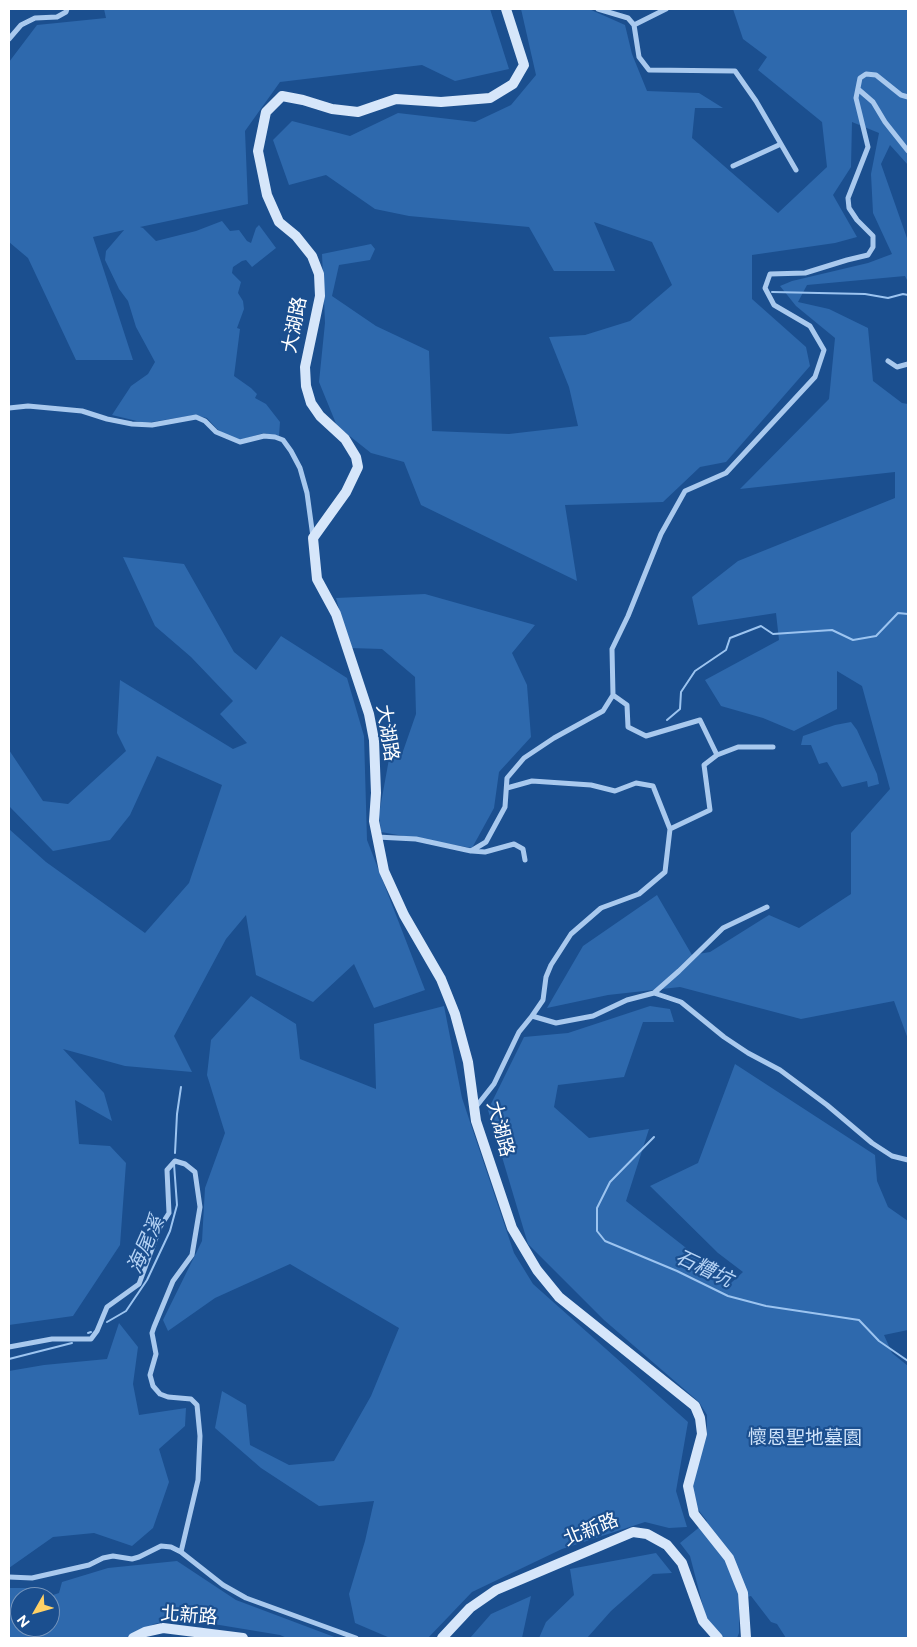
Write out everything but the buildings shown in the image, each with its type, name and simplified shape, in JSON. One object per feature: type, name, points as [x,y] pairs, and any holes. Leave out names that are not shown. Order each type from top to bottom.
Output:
[{"type":"street","points":[[9,39],[21,25],[35,18],[57,17],[66,12],[67,9]]},
{"type":"street","name":"大湖路","points":[[506,9],[524,65],[513,84],[490,98],[442,102],[396,99],[358,112],[332,109],[282,96],[266,112],[258,151],[268,195],[280,222],[296,236],[312,256],[320,274],[320,296],[305,367],[306,386],[311,403],[320,416],[345,439],[356,456],[358,468],[346,492],[313,538],[317,579],[336,614],[369,714],[374,740],[376,793],[374,821],[384,871],[404,915],[441,979],[455,1014],[468,1062],[476,1121],[512,1228],[537,1270],[559,1297],[695,1406],[700,1418],[702,1434],[688,1486],[694,1514],[729,1558],[743,1593],[746,1638]]},
{"type":"street","points":[[598,9],[628,18],[634,25],[639,57],[649,70],[735,71],[756,100],[796,170]]},
{"type":"street","points":[[634,25],[666,9]]},
{"type":"street","points":[[471,851],[486,842],[505,807],[507,778],[524,758],[554,738],[603,711],[613,695],[612,649],[628,616],[661,534],[685,491],[726,473],[815,377],[824,350],[810,326],[774,305],[765,288],[770,274],[805,273],[868,255],[873,247],[873,236],[857,220],[848,203],[848,198],[868,147],[856,98],[860,78],[866,74],[876,75],[902,95],[908,97]]},
{"type":"street","points":[[858,88],[873,102],[885,122],[908,150]]},
{"type":"street","points":[[734,166],[781,144]]},
{"type":"street","points":[[888,361],[897,367],[908,364]]},
{"type":"street","points":[[9,408],[28,406],[82,410],[107,419],[132,424],[152,425],[196,417],[205,421],[216,432],[240,442],[264,436],[283,440],[300,468],[307,493],[313,538]]},
{"type":"street","points":[[613,695],[627,705],[628,727],[646,736],[700,720],[717,755]]},
{"type":"street","points":[[670,829],[710,810],[704,765],[717,755],[738,746],[773,747]]},
{"type":"street","points":[[475,1109],[494,1084],[519,1032],[543,1000],[546,977],[551,965],[571,934],[601,908],[639,894],[665,872],[670,829],[653,786],[636,783],[615,791],[592,785],[532,781],[507,788]]},
{"type":"street","points":[[376,837],[416,839],[471,851],[485,852],[514,844],[523,849],[525,860]]},
{"type":"street","points":[[532,1016],[556,1023],[593,1016],[627,1000],[654,993],[723,928],[767,907]]},
{"type":"street","points":[[654,993],[681,1002],[724,1037],[748,1053],[780,1070],[827,1105],[872,1143],[892,1156],[908,1160]]},
{"type":"street","points":[[9,1347],[52,1339],[91,1339],[97,1331],[107,1307],[139,1284],[160,1227],[169,1213],[167,1170],[175,1161],[185,1164],[195,1172],[200,1207],[192,1255],[173,1281],[154,1327],[152,1333],[156,1354],[150,1375],[153,1386],[160,1394],[168,1397],[191,1399],[197,1405],[200,1436],[198,1480],[181,1552]]},
{"type":"street","name":"北新路","points":[[442,1638],[470,1608],[496,1590],[633,1532],[647,1534],[667,1545],[682,1562],[703,1621],[718,1638]]},
{"type":"street","points":[[9,1577],[32,1578],[89,1565],[103,1558],[113,1556],[132,1559],[160,1546],[171,1546],[223,1585],[246,1598],[356,1638]]},
{"type":"street","name":"北新路","points":[[133,1638],[144,1632],[163,1628],[243,1638]]},
{"type":"green space","points":[[104,9],[490,9],[509,69],[455,81],[422,65],[280,82],[245,131],[248,204],[140,227],[156,241],[196,231],[222,221],[230,231],[239,230],[247,241],[251,243],[256,228],[259,225],[276,248],[252,267],[246,260],[242,261],[233,267],[232,273],[241,282],[238,293],[243,301],[244,309],[237,328],[240,329],[234,376],[257,394],[255,398],[266,404],[280,422],[279,436],[264,433],[240,440],[230,438],[217,429],[207,418],[195,415],[145,423],[112,415],[131,386],[148,374],[155,362],[136,327],[128,301],[119,289],[105,260],[106,251],[124,230],[93,237],[133,360],[76,360],[28,258],[9,242],[9,62],[37,25],[106,18]]},
{"type":"green space","points":[[521,9],[589,9],[625,25],[632,54],[647,91],[699,93],[723,108],[695,108],[692,138],[778,213],[827,167],[822,122],[758,70],[767,57],[743,39],[733,9],[908,9],[908,165],[890,145],[881,164],[908,241],[908,282],[905,276],[807,285],[798,302],[829,309],[868,328],[873,381],[902,403],[908,404],[908,1039],[894,1001],[801,1019],[680,987],[608,995],[547,1008],[583,946],[657,895],[692,955],[710,952],[769,915],[799,928],[851,894],[851,833],[890,789],[862,686],[837,671],[837,709],[794,731],[763,718],[721,706],[705,680],[779,640],[776,613],[698,625],[692,597],[738,561],[895,498],[895,472],[740,489],[829,399],[835,338],[796,306],[780,286],[792,281],[868,263],[892,254],[873,213],[871,174],[879,133],[852,122],[851,167],[833,195],[857,237],[835,243],[752,255],[752,299],[806,347],[810,366],[726,462],[700,467],[663,502],[565,505],[577,581],[421,505],[404,462],[371,453],[337,426],[319,382],[325,323],[322,254],[371,244],[375,249],[370,260],[339,265],[332,296],[376,326],[429,351],[432,431],[509,434],[578,426],[569,387],[549,337],[585,335],[630,321],[672,285],[652,242],[594,222],[615,271],[554,271],[529,227],[409,216],[375,209],[326,175],[289,185],[273,140],[292,121],[350,136],[398,113],[475,122],[511,105],[536,75]]},
{"type":"green space","points":[[123,557],[184,564],[234,652],[256,670],[281,636],[347,678],[364,736],[367,840],[425,990],[374,1008],[354,964],[313,1002],[256,975],[246,915],[226,939],[174,1036],[192,1072],[125,1066],[63,1049],[104,1093],[112,1121],[75,1100],[79,1144],[110,1146],[126,1163],[120,1245],[73,1316],[9,1325],[9,829],[46,862],[145,933],[189,883],[222,785],[157,756],[130,815],[110,840],[53,851],[9,806],[9,750],[43,801],[68,804],[126,751],[117,733],[120,680],[233,749],[247,743],[220,714],[233,701],[191,657],[155,626]]},
{"type":"green space","points":[[425,594],[535,625],[512,653],[527,685],[531,737],[499,772],[494,808],[472,848],[381,832],[379,814],[389,759],[401,757],[416,714],[415,677],[382,649],[350,648],[336,598]]},
{"type":"green space","points":[[851,722],[857,730],[877,774],[879,784],[868,787],[867,781],[842,787],[827,762],[819,764],[811,745],[801,745],[803,736],[835,725]]},
{"type":"green space","points":[[251,996],[296,1024],[300,1059],[376,1089],[374,1024],[444,1006],[462,1098],[514,1253],[533,1284],[688,1422],[676,1491],[687,1527],[669,1528],[645,1522],[562,1549],[472,1592],[428,1638],[390,1638],[355,1623],[349,1594],[365,1541],[374,1501],[319,1506],[261,1468],[215,1428],[222,1391],[246,1405],[250,1445],[289,1465],[334,1461],[371,1396],[399,1328],[290,1264],[215,1298],[168,1331],[163,1320],[202,1241],[205,1188],[225,1133],[207,1075],[211,1040]]},
{"type":"green space","name":"懷恩聖地墓園","points":[[650,1006],[670,1009],[674,1022],[643,1022],[624,1077],[558,1085],[554,1107],[589,1138],[649,1129],[626,1201],[731,1283],[743,1272],[718,1253],[650,1186],[698,1163],[735,1064],[875,1155],[877,1181],[888,1207],[908,1221],[908,1330],[884,1335],[892,1353],[908,1366],[908,1638],[786,1638],[777,1624],[771,1622],[751,1596],[739,1599],[739,1633],[737,1638],[725,1638],[714,1630],[706,1618],[690,1556],[680,1543],[707,1521],[696,1507],[693,1481],[707,1431],[707,1415],[699,1402],[604,1320],[528,1244],[488,1110],[524,1037],[568,1033]]},
{"type":"green space","points":[[119,1323],[138,1347],[133,1384],[139,1415],[186,1408],[185,1426],[159,1449],[169,1482],[153,1528],[132,1546],[94,1533],[53,1537],[9,1568],[9,1371],[44,1365],[107,1359]]},
{"type":"green space","points":[[656,1553],[672,1573],[653,1574],[611,1611],[587,1638],[539,1638],[546,1622],[574,1595],[570,1569]]},
{"type":"green space","points":[[177,1561],[236,1600],[337,1638],[287,1638],[280,1635],[177,1618],[154,1624],[129,1638],[9,1638],[9,1588],[10,1637],[60,1637],[60,1589],[62,1582],[108,1568]]},
{"type":"green space","points":[[531,1596],[522,1638],[470,1638],[491,1614]]},
{"type":"waterway","points":[[772,292],[865,294],[888,298],[903,294],[908,295]]},
{"type":"waterway","points":[[667,720],[680,709],[681,692],[695,671],[726,650],[730,638],[761,626],[773,634],[832,630],[853,640],[876,636],[898,613],[908,614]]},
{"type":"waterway","name":"海尾溪","points":[[175,1153],[177,1114],[181,1087]]},
{"type":"waterway","name":"石糟坑","points":[[654,1137],[610,1182],[597,1208],[597,1231],[605,1241],[677,1271],[728,1296],[766,1306],[859,1320],[879,1341],[908,1361]]},
{"type":"waterway","name":"海尾溪","points":[[107,1322],[126,1311],[147,1280],[170,1231],[177,1205],[174,1164]]},
{"type":"waterway","name":"海尾溪","points":[[9,1359],[72,1343]]}]
